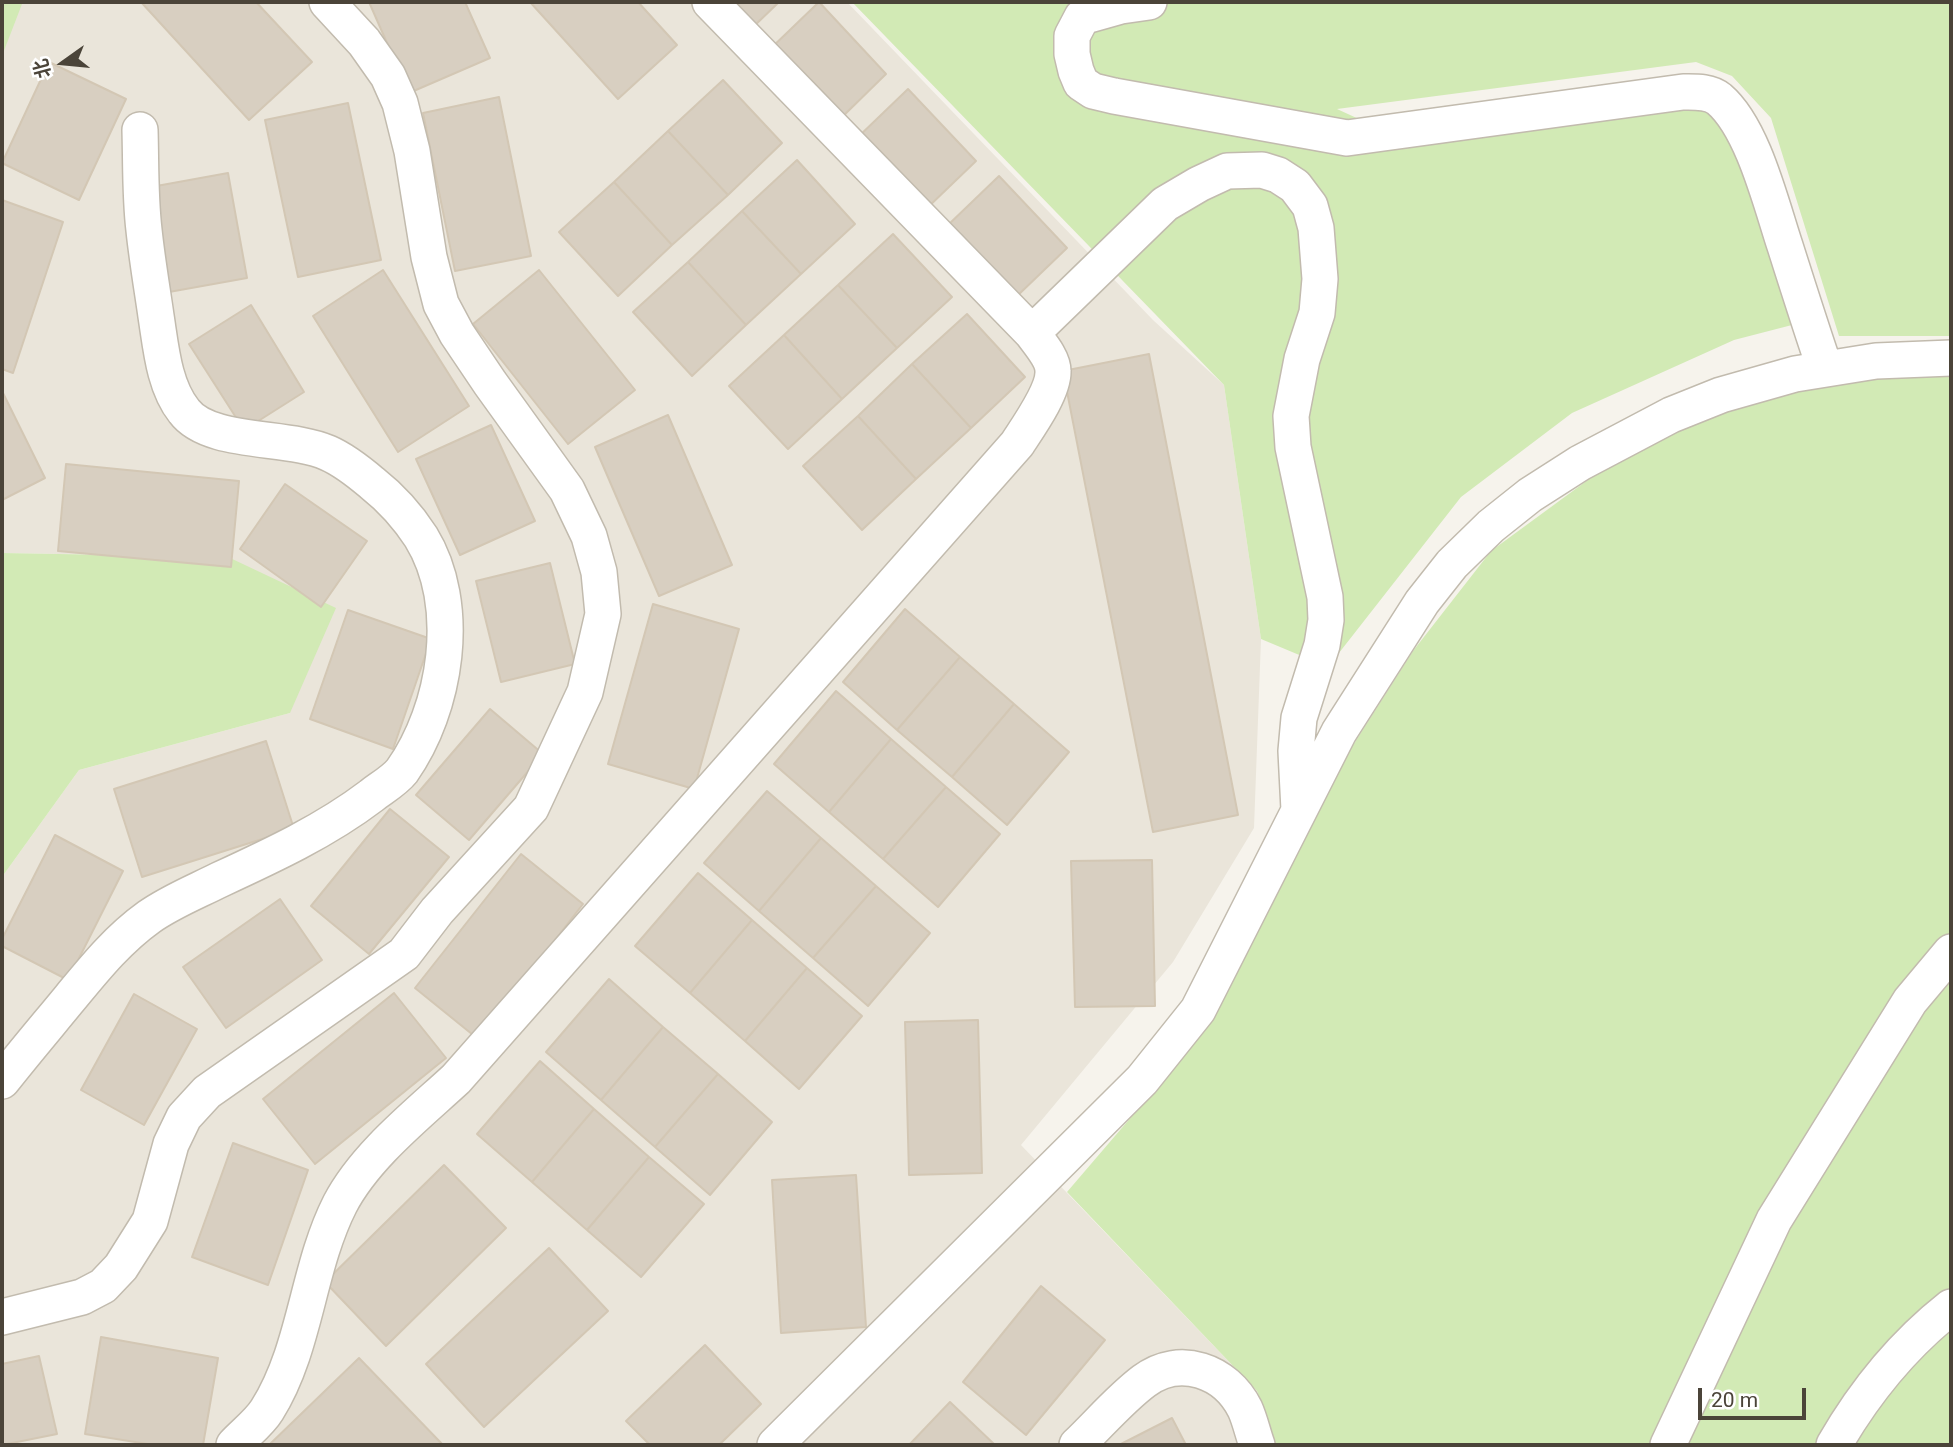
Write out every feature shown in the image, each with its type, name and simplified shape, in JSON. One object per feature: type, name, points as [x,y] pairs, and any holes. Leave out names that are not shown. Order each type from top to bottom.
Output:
[{"type":"street","points":[[2,1317],[82,1297],[103,1286],[121,1267],[150,1221],[171,1144],[184,1117],[207,1092],[404,954],[437,911],[531,808],[585,692],[603,614],[599,572],[589,536],[567,489],[483,373],[441,304],[429,257],[412,150],[400,103],[388,76],[363,42],[327,2]]},
{"type":"street","points":[[233,1445],[265,1413],[284,1379],[323,1244],[341,1202],[360,1174],[396,1134],[456,1079],[1017,444],[1045,401],[1053,371],[1044,348],[1032,333],[710,2]]},
{"type":"street","points":[[1149,2],[1121,6],[1082,17],[1072,36],[1072,54],[1081,83],[1093,90],[1114,96],[1347,138],[1683,92],[1702,92],[1718,98],[1746,138],[1762,176],[1825,369]]},
{"type":"street","points":[[2,1081],[104,957],[150,916],[322,829],[399,775],[423,739],[439,684],[446,634],[442,594],[422,539],[406,516],[365,476],[329,453],[299,443],[203,428],[186,415],[174,398],[162,355],[144,228],[140,130]]},
{"type":"street","points":[[1032,333],[1165,204],[1227,171],[1262,170],[1278,175],[1295,186],[1310,206],[1319,256],[1318,313],[1302,359],[1290,416],[1293,447],[1325,597],[1326,620],[1322,645],[1299,718],[1296,751],[1299,812]]},
{"type":"street","points":[[775,1445],[1142,1080],[1198,1010],[1339,732],[1422,602],[1452,564],[1491,526],[1530,495],[1580,463],[1671,415],[1753,385],[1795,374],[1876,361],[1951,358]]},
{"type":"street","points":[[1668,1445],[1774,1220],[1910,1001],[1951,952]]},
{"type":"street","points":[[1834,1445],[1900,1353],[1951,1307]]},
{"type":"street","points":[[1077,1445],[1145,1380],[1190,1367],[1215,1376],[1230,1387],[1245,1409],[1257,1445]]},
{"type":"shaded area","points":[[21,2],[847,2],[1153,320],[1224,385],[1261,639],[1254,828],[1173,962],[1021,1145],[1257,1391],[1258,1445],[2,1445],[2,877],[79,770],[290,713],[228,557],[2,553],[2,56]]},
{"type":"green space","points":[[2,2],[22,4],[2,56]]},
{"type":"green space","points":[[852,2],[1951,2],[1951,336],[1839,336],[1771,118],[1732,76],[1696,62],[1337,109],[1361,120],[1723,89],[1792,325],[1734,340],[1572,413],[1461,497],[1328,667],[1261,639],[1224,385]]},
{"type":"green space","points":[[1916,370],[1951,371],[1951,1445],[1276,1445],[1257,1391],[1067,1192],[1204,1032],[1295,836],[1413,651],[1491,551],[1626,452],[1756,396]]},
{"type":"green space","points":[[2,553],[228,557],[336,608],[290,713],[79,770],[2,877]]},
{"type":"building","points":[[141,2],[256,2],[312,62],[249,120]]},
{"type":"building","points":[[369,2],[465,2],[490,58],[409,93]]},
{"type":"building","points":[[530,2],[638,2],[677,45],[618,99]]},
{"type":"building","points":[[723,2],[779,2],[750,30]]},
{"type":"building","points":[[819,2],[886,74],[835,124],[767,52]]},
{"type":"building","points":[[49,62],[126,99],[79,200],[2,163]]},
{"type":"building","points":[[723,80],[782,143],[728,195],[668,131]]},
{"type":"building","points":[[908,89],[976,161],[924,211],[856,139]]},
{"type":"building","points":[[499,97],[531,256],[455,271],[423,113]]},
{"type":"building","points":[[348,103],[381,260],[298,277],[265,120]]},
{"type":"building","points":[[668,131],[728,195],[672,245],[614,182]]},
{"type":"building","points":[[797,160],[855,224],[801,274],[742,211]]},
{"type":"building","points":[[228,173],[247,278],[169,292],[151,187]]},
{"type":"building","points":[[999,176],[1067,248],[1015,298],[947,226]]},
{"type":"building","points":[[614,182],[672,245],[618,296],[559,232]]},
{"type":"building","points":[[2,200],[63,222],[13,373],[2,369]]},
{"type":"building","points":[[742,211],[801,274],[746,325],[688,262]]},
{"type":"building","points":[[893,234],[952,297],[897,348],[838,285]]},
{"type":"building","points":[[688,262],[746,325],[692,376],[633,312]]},
{"type":"building","points":[[383,270],[469,406],[398,452],[313,316]]},
{"type":"building","points":[[539,270],[635,390],[568,444],[473,324]]},
{"type":"building","points":[[838,285],[897,348],[842,399],[784,335]]},
{"type":"building","points":[[251,305],[304,392],[244,430],[189,344]]},
{"type":"building","points":[[967,314],[1025,377],[971,428],[912,364]]},
{"type":"building","points":[[784,335],[842,399],[788,449],[729,386]]},
{"type":"building","points":[[1149,354],[1238,815],[1153,832],[1063,371]]},
{"type":"building","points":[[912,364],[971,428],[916,479],[858,416]]},
{"type":"building","points":[[2,391],[45,478],[2,500]]},
{"type":"building","points":[[668,415],[732,565],[659,596],[595,447]]},
{"type":"building","points":[[858,416],[916,479],[862,530],[803,466]]},
{"type":"building","points":[[491,425],[535,521],[460,555],[416,459]]},
{"type":"building","points":[[66,464],[239,481],[231,567],[58,551]]},
{"type":"building","points":[[285,484],[367,541],[321,607],[240,549]]},
{"type":"building","points":[[550,563],[575,664],[501,682],[476,581]]},
{"type":"building","points":[[653,604],[739,629],[694,789],[608,764]]},
{"type":"building","points":[[905,609],[960,657],[897,730],[843,682]]},
{"type":"building","points":[[348,610],[431,639],[393,749],[310,719]]},
{"type":"building","points":[[960,657],[1014,704],[952,777],[897,730]]},
{"type":"building","points":[[836,691],[891,739],[829,812],[774,764]]},
{"type":"building","points":[[1014,704],[1069,752],[1007,825],[952,777]]},
{"type":"building","points":[[490,709],[543,754],[469,840],[416,795]]},
{"type":"building","points":[[891,739],[946,787],[883,859],[829,812]]},
{"type":"building","points":[[266,741],[294,829],[142,877],[114,789]]},
{"type":"building","points":[[946,787],[1000,834],[938,907],[883,859]]},
{"type":"building","points":[[767,791],[821,838],[759,911],[704,863]]},
{"type":"building","points":[[390,809],[449,857],[369,954],[311,906]]},
{"type":"building","points":[[55,835],[123,871],[68,980],[2,946],[2,939]]},
{"type":"building","points":[[821,838],[876,886],[813,958],[759,911]]},
{"type":"building","points":[[521,854],[583,904],[478,1039],[415,988]]},
{"type":"building","points":[[1152,860],[1155,1006],[1075,1007],[1071,861]]},
{"type":"building","points":[[698,873],[752,920],[690,993],[635,946]]},
{"type":"building","points":[[876,886],[930,933],[868,1006],[813,958]]},
{"type":"building","points":[[280,899],[322,960],[226,1028],[183,967]]},
{"type":"building","points":[[752,920],[807,968],[745,1041],[690,993]]},
{"type":"building","points":[[807,968],[862,1016],[799,1089],[745,1041]]},
{"type":"building","points":[[609,979],[663,1027],[601,1100],[546,1052]]},
{"type":"building","points":[[394,993],[446,1058],[315,1164],[263,1099]]},
{"type":"building","points":[[134,994],[197,1029],[144,1125],[81,1090]]},
{"type":"building","points":[[978,1020],[982,1173],[909,1175],[905,1022]]},
{"type":"building","points":[[663,1027],[718,1074],[655,1147],[601,1100]]},
{"type":"building","points":[[540,1061],[594,1109],[532,1182],[477,1134]]},
{"type":"building","points":[[718,1074],[772,1122],[710,1195],[655,1147]]},
{"type":"building","points":[[594,1109],[649,1157],[587,1230],[532,1182]]},
{"type":"building","points":[[233,1143],[308,1170],[268,1285],[192,1257]]},
{"type":"building","points":[[649,1157],[704,1204],[641,1277],[587,1230]]},
{"type":"building","points":[[444,1165],[506,1228],[386,1346],[325,1282]]},
{"type":"building","points":[[856,1175],[866,1327],[781,1333],[772,1180]]},
{"type":"building","points":[[549,1248],[608,1311],[484,1427],[426,1364]]},
{"type":"building","points":[[1041,1286],[1105,1340],[1026,1435],[963,1382]]},
{"type":"building","points":[[101,1337],[218,1358],[203,1445],[154,1445],[85,1434]]},
{"type":"building","points":[[705,1345],[761,1404],[719,1445],[650,1445],[626,1421]]},
{"type":"building","points":[[39,1356],[57,1434],[2,1445],[2,1364]]},
{"type":"building","points":[[359,1358],[443,1445],[269,1445]]},
{"type":"building","points":[[950,1402],[995,1445],[909,1445]]},
{"type":"building","points":[[1172,1418],[1186,1445],[1119,1445]]}]
